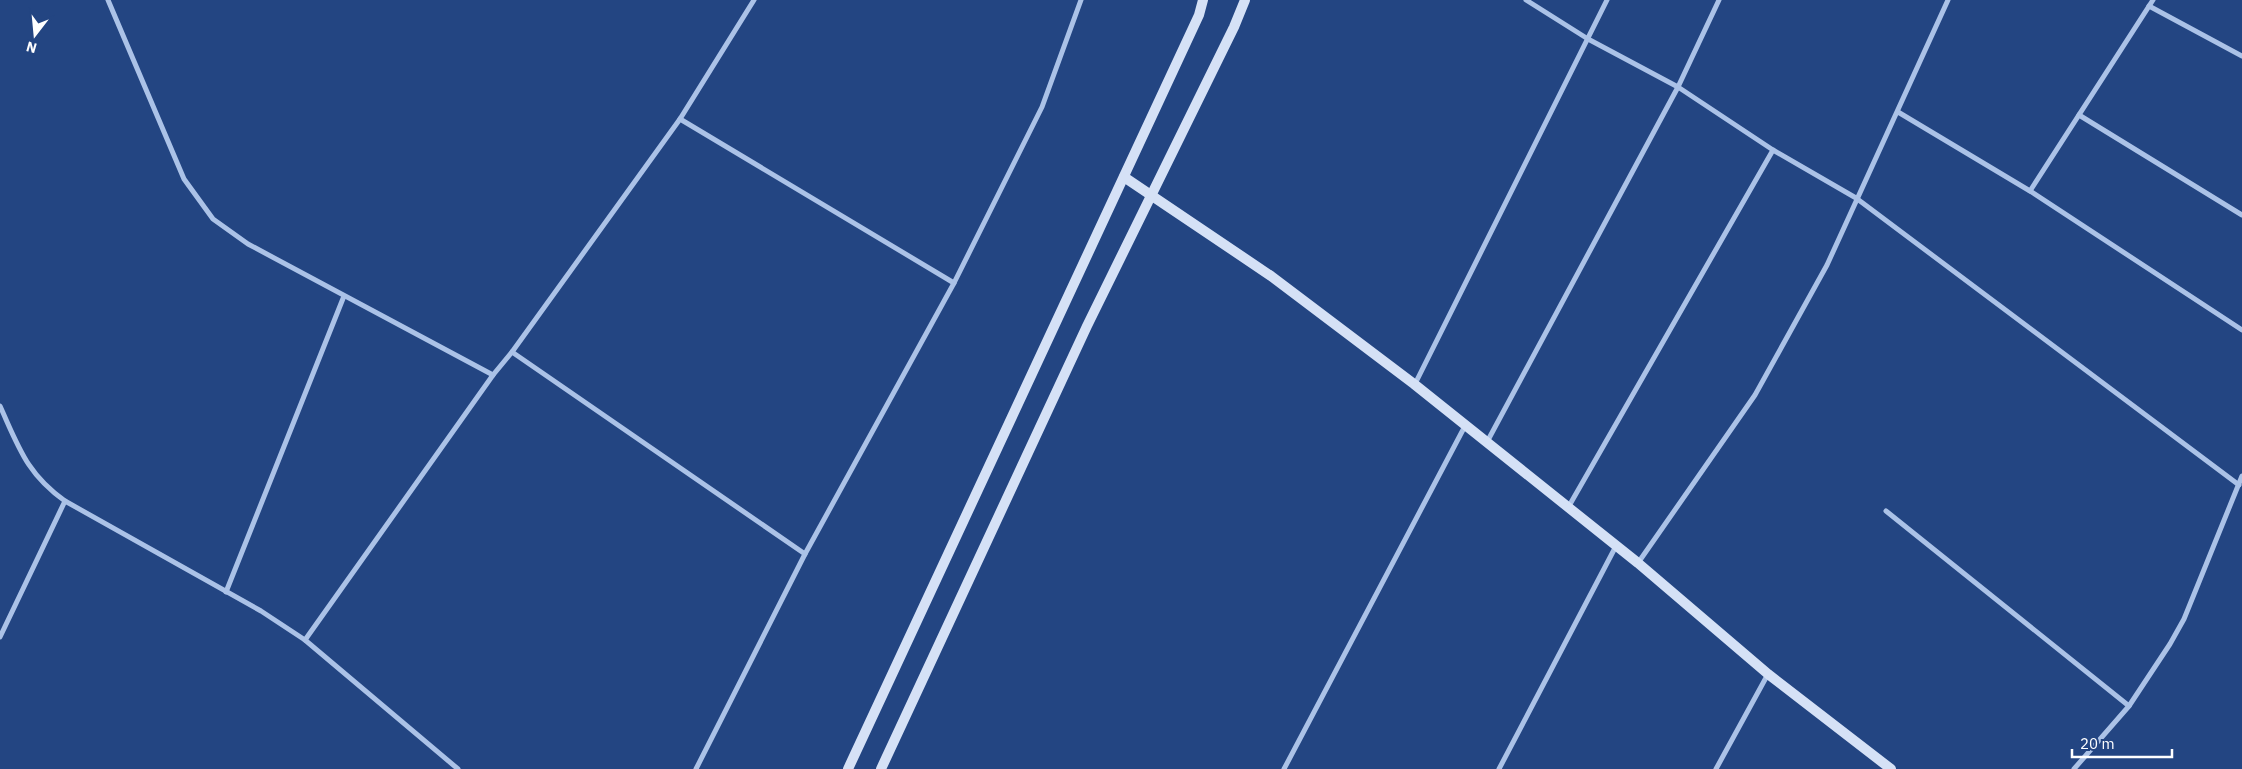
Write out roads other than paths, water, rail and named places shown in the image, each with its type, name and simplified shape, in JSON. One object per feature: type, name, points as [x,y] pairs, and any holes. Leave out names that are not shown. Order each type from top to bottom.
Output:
[{"type":"main road","points":[[848,769],[1199,15],[1203,0]]},
{"type":"main road","points":[[882,769],[1087,326],[1234,27],[1245,0]]},
{"type":"main road","points":[[1124,177],[1271,276],[1414,384],[1569,506],[1768,674],[1891,769]]},
{"type":"street","points":[[108,0],[184,179],[213,219],[248,244],[493,375]]},
{"type":"street","points":[[305,640],[493,375],[512,352],[680,119],[754,0]]},
{"type":"street","points":[[696,769],[805,554],[954,283],[1042,107],[1081,0]]},
{"type":"street","points":[[1526,0],[1588,38],[1678,87],[1773,150],[1856,198],[2239,484]]},
{"type":"street","points":[[1414,384],[1607,0]]},
{"type":"street","points":[[1487,442],[1678,87],[1719,0]]},
{"type":"street","points":[[1638,563],[1755,395],[1827,265],[1948,0]]},
{"type":"street","points":[[2030,191],[2153,0]]},
{"type":"street","points":[[2149,6],[2242,56]]},
{"type":"street","points":[[1898,112],[2030,191],[2242,330]]},
{"type":"street","points":[[2079,115],[2242,215]]},
{"type":"street","points":[[680,119],[954,283]]},
{"type":"street","points":[[1569,506],[1773,150]]},
{"type":"street","points":[[226,592],[344,296]]},
{"type":"street","points":[[512,352],[805,554]]},
{"type":"street","points":[[0,406],[29,467],[46,488],[65,501],[261,611],[305,640],[458,769]]},
{"type":"street","points":[[1284,769],[1465,426]]},
{"type":"street","points":[[2074,769],[2129,706],[2170,644],[2184,619],[2242,476]]},
{"type":"street","points":[[0,637],[65,501]]},
{"type":"street","points":[[1886,511],[2129,706]]},
{"type":"street","points":[[1498,769],[1616,546]]},
{"type":"street","points":[[1716,769],[1768,674]]}]
